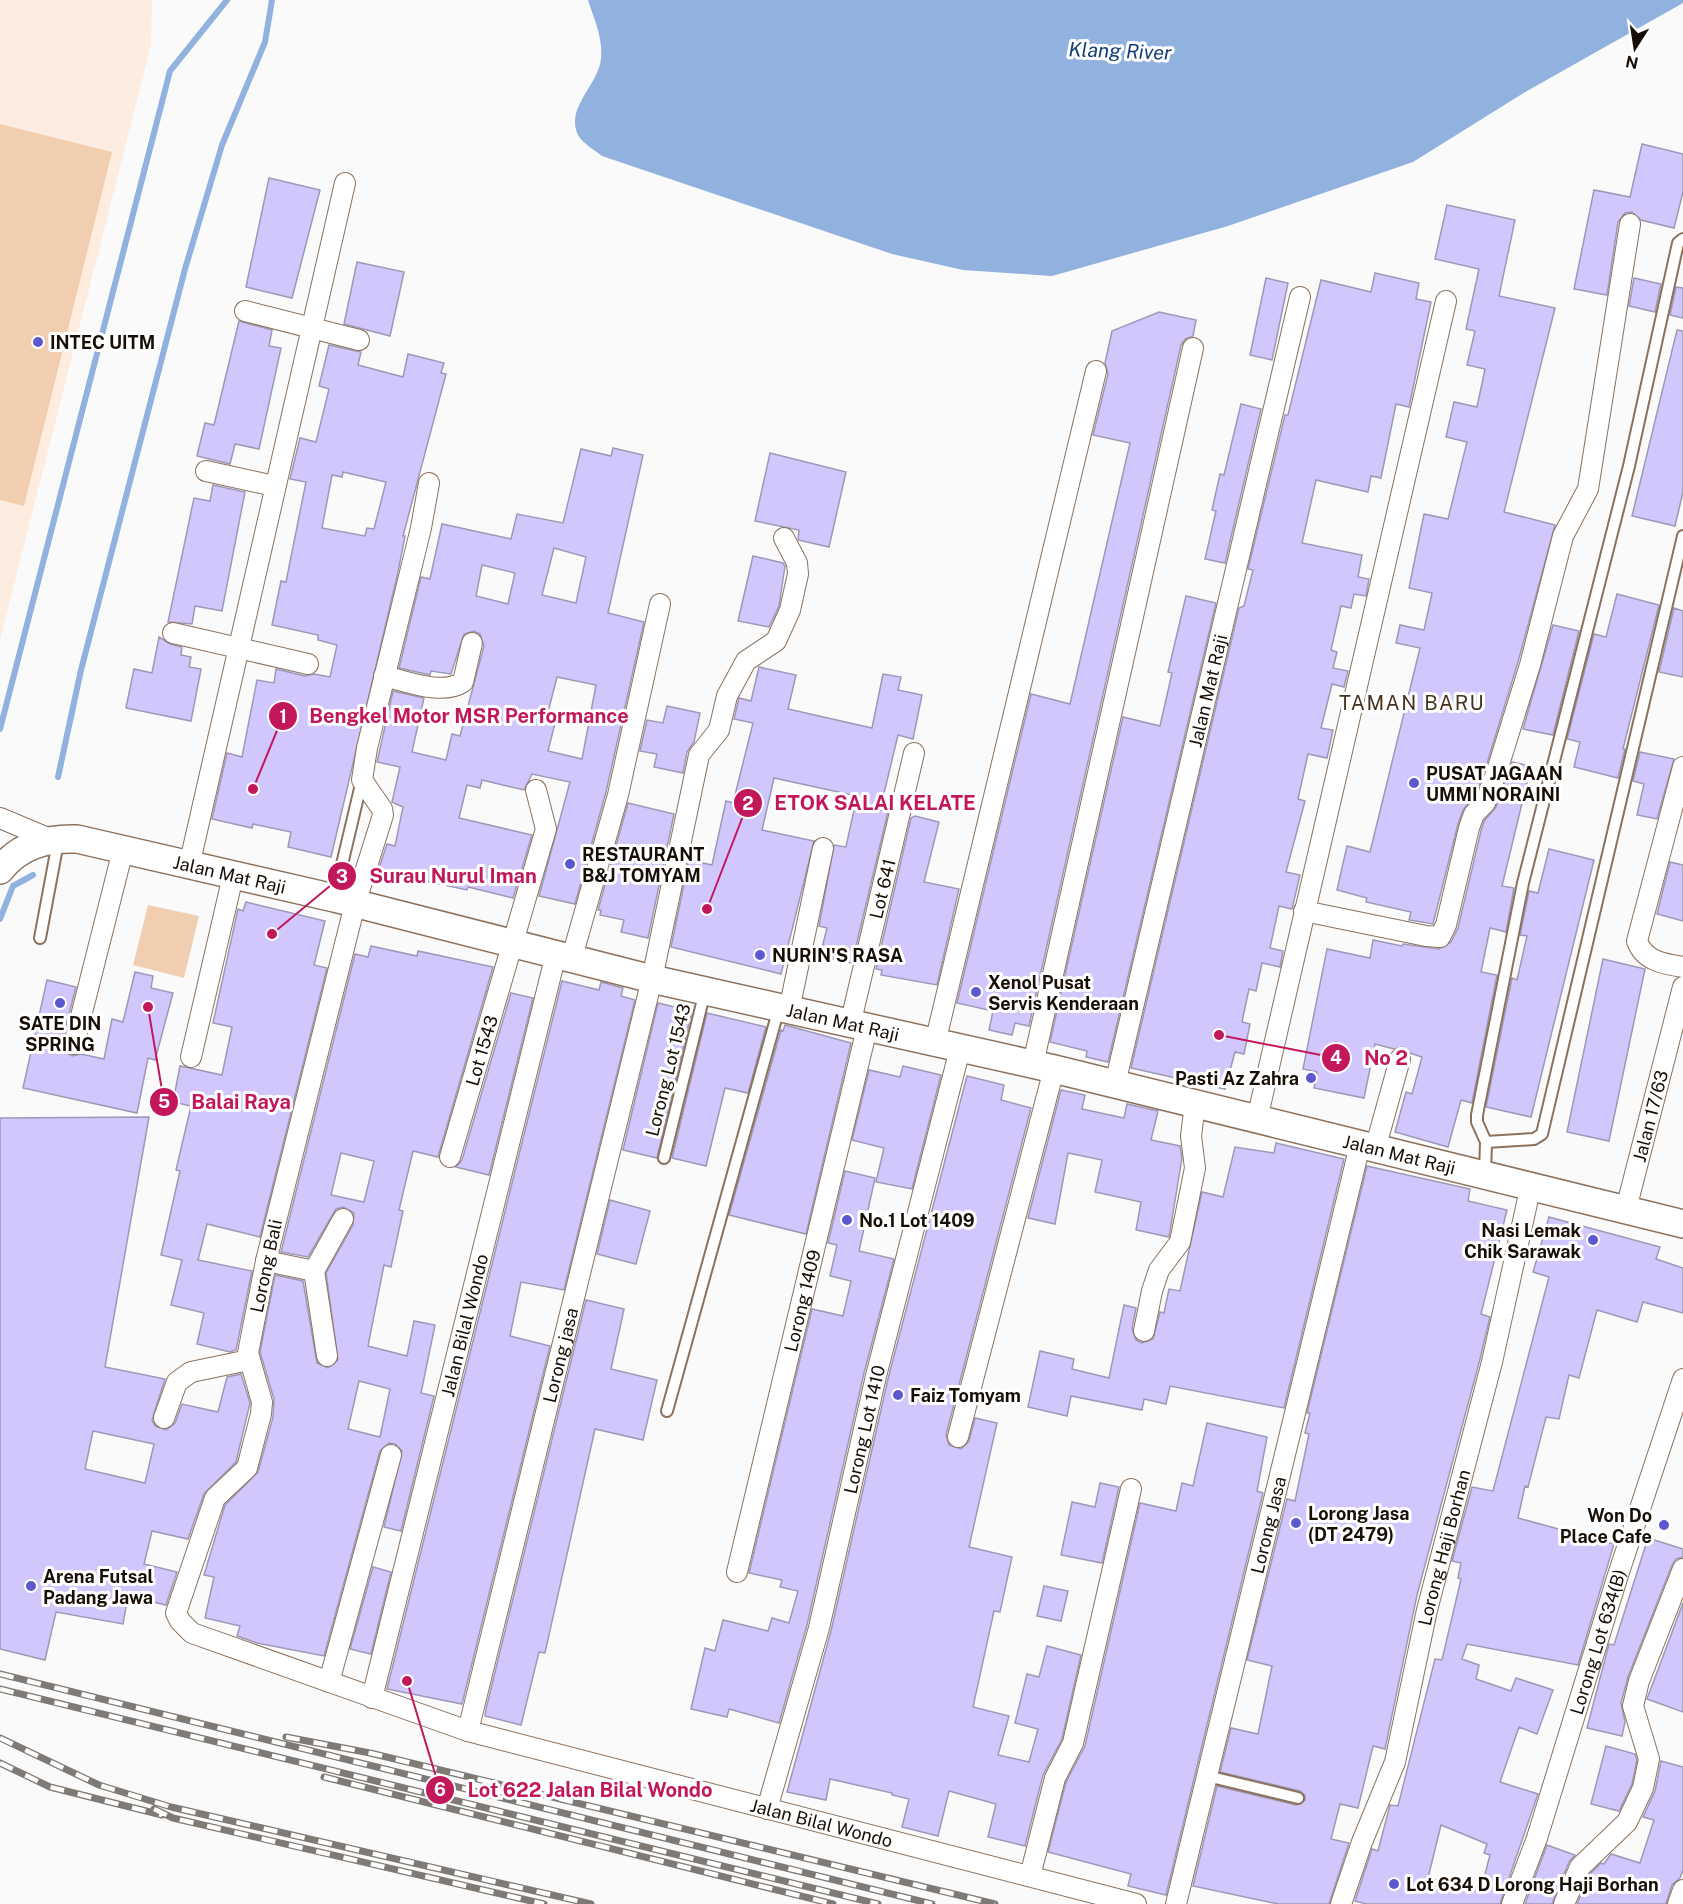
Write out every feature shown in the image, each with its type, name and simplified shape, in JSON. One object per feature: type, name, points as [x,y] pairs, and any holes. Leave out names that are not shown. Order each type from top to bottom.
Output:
[{"type":"street","points":[[189,866],[345,183]]},
{"type":"street","points":[[1304,911],[1426,936],[1440,936],[1446,925],[1469,828],[1474,814],[1485,802],[1496,774],[1530,665],[1563,536],[1588,489],[1630,224]]},
{"type":"street","name":"Jalan Mat Raji","points":[[1115,1084],[1300,297]]},
{"type":"street","points":[[1257,1119],[1446,301]]},
{"type":"street","points":[[245,311],[359,340]]},
{"type":"street","points":[[958,1437],[1043,1066],[1193,348]]},
{"type":"street","name":"Lorong Lot 1410","points":[[767,1809],[819,1628],[1096,371]]},
{"type":"street","points":[[206,471],[274,486]]},
{"type":"street","points":[[362,780],[384,676],[421,528],[429,483]]},
{"type":"street","name":"Lorong jasa","points":[[468,1731],[652,979],[699,755],[720,730],[727,696],[746,661],[776,641],[790,610],[798,574],[797,563],[784,538]]},
{"type":"street","points":[[564,956],[618,795],[660,604]]},
{"type":"street","points":[[173,633],[308,664]]},
{"type":"street","points":[[384,676],[428,686],[456,686],[462,682],[472,643]]},
{"type":"street","name":"Lot 641","points":[[858,1027],[914,753]]},
{"type":"street","points":[[1683,767],[1637,941],[1640,949],[1658,963],[1683,967]]},
{"type":"street","name":"Lorong Bali","points":[[176,1613],[215,1498],[247,1468],[261,1414],[262,1402],[248,1353],[266,1261],[345,901],[383,815],[382,809],[362,780]]},
{"type":"street","name":"Lot 1543","points":[[450,1157],[546,829],[536,790]]},
{"type":"street","points":[[0,818],[54,839]]},
{"type":"street","name":"Jalan Mat Raji","points":[[0,870],[9,859],[30,845],[54,839],[77,839],[345,901],[652,979],[858,1027],[1043,1066],[1683,1224]]},
{"type":"street","points":[[784,1009],[823,848]]},
{"type":"street","points":[[74,1044],[123,850]]},
{"type":"street","points":[[191,1057],[233,876]]},
{"type":"street","name":"Jalan Bilal Wondo","points":[[372,1698],[564,956]]},
{"type":"street","name":"Jalan 17/63","points":[[1626,1209],[1683,987]]},
{"type":"street","name":"Lorong 1409","points":[[737,1572],[858,1027]]},
{"type":"street","name":"Lorong Jasa","points":[[1176,1904],[1368,1147],[1400,1059]]},
{"type":"street","points":[[1144,1331],[1159,1270],[1180,1242],[1195,1168],[1191,1136],[1195,1104]]},
{"type":"street","name":"Lorong Haji Borhan","points":[[1341,1904],[1362,1842],[1395,1762],[1427,1610],[1492,1362],[1531,1185]]},
{"type":"street","points":[[327,1356],[314,1271],[343,1220]]},
{"type":"street","points":[[266,1261],[314,1271]]},
{"type":"street","points":[[164,1418],[177,1382],[191,1372],[249,1360]]},
{"type":"street","name":"Lorong Lot 634(B)","points":[[1512,1904],[1538,1838],[1618,1575],[1683,1378]]},
{"type":"street","points":[[330,1682],[391,1455]]},
{"type":"street","points":[[1030,1876],[1055,1778],[1073,1743],[1131,1489]]},
{"type":"street","points":[[1564,1904],[1580,1867],[1627,1822],[1643,1788],[1649,1760],[1633,1706],[1639,1681],[1683,1569]]},
{"type":"street","name":"Jalan Bilal Wondo","points":[[176,1613],[180,1621],[192,1633],[468,1731],[1136,1904]]},
{"type":"street","points":[[1678,1904],[1683,1890]]},
{"type":"lane","points":[[1485,1175],[1486,1142],[1477,1122],[1477,1115],[1523,883],[1629,466],[1678,243],[1683,239]]},
{"type":"lane","points":[[1486,1142],[1534,1139],[1542,1134],[1683,536]]},
{"type":"lane","points":[[345,901],[362,780]]},
{"type":"lane","points":[[40,938],[54,839]]},
{"type":"lane","name":"Lorong Lot 1543","points":[[664,1158],[705,990]]},
{"type":"lane","points":[[667,1411],[784,1009]]},
{"type":"lane","points":[[1207,1776],[1298,1798]]},
{"type":"shaded area","name":"INTEC UITM","points":[[0,0],[152,0],[151,45],[0,640]]},
{"type":"shaded area","points":[[0,124],[112,152],[24,506],[0,500]]},
{"type":"shaded area","points":[[148,905],[199,916],[184,978],[133,965]]},
{"type":"water","name":"Klang River","points":[[588,0],[1683,0],[1683,3],[1527,91],[1413,162],[1228,226],[1052,276],[963,270],[892,254],[602,156],[580,138],[575,125],[579,105],[595,77],[601,58],[599,36]]},
{"type":"building","points":[[1642,144],[1683,154],[1683,192],[1674,228],[1641,220],[1632,212],[1625,213],[1618,222],[1607,295],[1574,289],[1594,190],[1630,197]]},
{"type":"building","points":[[269,178],[320,190],[292,298],[246,287]]},
{"type":"building","points":[[1447,205],[1515,220],[1499,296],[1555,308],[1504,512],[1555,525],[1518,662],[1485,770],[1475,796],[1463,810],[1458,824],[1433,924],[1409,920],[1411,912],[1366,902],[1367,898],[1337,890],[1347,846],[1370,852],[1420,648],[1396,643],[1400,625],[1424,630],[1432,593],[1409,588],[1424,514],[1448,519],[1467,442],[1446,437],[1454,402],[1477,407],[1485,369],[1467,365],[1475,331],[1466,329],[1479,269],[1435,259]]},
{"type":"building","points":[[357,262],[404,272],[390,336],[344,324]]},
{"type":"building","points":[[1375,273],[1419,283],[1416,299],[1431,302],[1409,407],[1396,404],[1381,478],[1371,476],[1368,492],[1316,480],[1302,543],[1362,555],[1358,577],[1369,579],[1366,596],[1354,594],[1351,608],[1341,606],[1331,650],[1337,652],[1333,668],[1348,671],[1344,687],[1332,684],[1321,728],[1333,730],[1327,758],[1308,754],[1298,799],[1305,801],[1286,872],[1300,875],[1292,909],[1279,906],[1270,948],[1283,951],[1280,967],[1262,963],[1256,991],[1249,989],[1242,1022],[1250,1024],[1244,1054],[1235,1052],[1225,1089],[1131,1068],[1239,608],[1244,606],[1253,570],[1248,569],[1285,415],[1288,415],[1321,280],[1371,292]]},
{"type":"building","points":[[1266,278],[1288,283],[1272,360],[1250,355]]},
{"type":"building","points":[[1634,278],[1661,284],[1655,312],[1629,306]]},
{"type":"building","points":[[1676,287],[1683,288],[1683,318],[1670,315]]},
{"type":"building","points":[[1159,312],[1196,320],[1193,336],[1185,339],[1181,345],[1029,1026],[1015,1023],[1012,1035],[989,1030],[993,1011],[957,1003],[1031,694],[1070,704],[1130,443],[1093,435],[1108,374],[1105,363],[1112,331]]},
{"type":"building","points":[[239,321],[272,330],[269,346],[281,348],[259,449],[235,444],[230,464],[197,456],[205,423],[214,425]]},
{"type":"building","points":[[1677,330],[1683,331],[1683,492],[1675,526],[1632,516]]},
{"type":"building","points":[[329,345],[361,352],[358,365],[403,377],[408,354],[444,363],[441,373],[446,374],[403,536],[405,536],[398,572],[331,857],[288,847],[291,832],[253,824],[252,828],[212,819],[227,753],[242,757],[257,680],[274,683],[276,669],[305,676],[314,674],[330,677],[337,645],[318,640],[318,635],[272,625],[281,581],[286,582],[306,482],[290,479],[300,438],[316,442],[329,389],[319,386]],"holes":[[[343,472],[386,482],[374,529],[367,528],[365,536],[322,528],[332,475],[342,477]]]},
{"type":"building","points":[[1241,404],[1261,409],[1225,563],[1205,559],[1216,511],[1212,510],[1220,474],[1224,475]]},
{"type":"building","points":[[613,448],[643,455],[608,613],[644,622],[606,792],[575,904],[539,896],[570,782],[532,774],[524,790],[482,780],[480,788],[467,785],[459,818],[532,835],[513,898],[468,887],[467,890],[378,871],[387,844],[395,846],[403,807],[392,802],[400,767],[377,762],[393,691],[424,698],[412,752],[446,760],[452,734],[460,736],[484,646],[480,634],[474,631],[464,634],[451,674],[431,671],[430,675],[399,668],[421,577],[430,579],[442,524],[511,539],[517,514],[563,523],[581,449],[611,456]],"holes":[[[554,548],[586,557],[576,603],[542,595]],[[482,565],[515,573],[508,604],[476,596]],[[557,677],[596,685],[582,759],[548,751],[555,723],[546,720]]]},
{"type":"building","points":[[770,453],[846,472],[829,547],[798,540],[799,530],[755,521]]},
{"type":"building","points":[[213,485],[245,492],[222,611],[195,606],[192,624],[168,622],[194,498],[210,501]]},
{"type":"building","points":[[753,556],[783,563],[785,566],[779,606],[769,627],[738,621]]},
{"type":"building","points":[[1617,594],[1659,605],[1623,749],[1625,749],[1618,778],[1574,767],[1580,742],[1567,739],[1594,634],[1606,637]]},
{"type":"building","points":[[1186,596],[1216,603],[1108,1062],[1086,1057],[1087,1051],[1050,1042],[1123,717],[1160,726],[1172,673],[1168,672]]},
{"type":"building","points":[[1674,608],[1683,611],[1683,677],[1659,672]]},
{"type":"building","points":[[1553,625],[1579,631],[1553,735],[1523,729]]},
{"type":"building","points":[[159,637],[170,644],[182,647],[181,655],[191,657],[189,667],[201,669],[191,721],[126,708],[134,669],[152,673]]},
{"type":"building","points":[[759,667],[796,675],[788,709],[872,728],[883,674],[901,677],[898,690],[922,695],[913,739],[898,735],[880,810],[888,812],[852,963],[820,956],[827,928],[819,926],[834,845],[846,847],[857,796],[774,778],[762,830],[814,841],[781,974],[671,947],[689,860],[712,865],[726,801],[733,803],[753,723],[734,719],[739,698],[751,701]]},
{"type":"building","points":[[667,706],[700,713],[694,742],[687,752],[683,773],[654,767],[657,754],[640,751],[647,720],[663,723]]},
{"type":"building","points":[[1640,752],[1674,759],[1657,819],[1637,815],[1644,784],[1633,781]]},
{"type":"building","points":[[1512,762],[1531,766],[1502,886],[1514,888],[1506,932],[1490,928],[1481,972],[1497,975],[1472,1103],[1461,1100],[1448,1147],[1395,1132],[1406,1092],[1412,1094],[1422,1057],[1410,1053],[1403,1047],[1394,1049],[1375,1044],[1364,1098],[1314,1088],[1317,1072],[1303,1069],[1327,949],[1370,958],[1373,940],[1402,946],[1403,944],[1439,949],[1451,942],[1458,928],[1484,821],[1496,807]]},
{"type":"building","points":[[628,803],[674,814],[648,938],[621,932],[624,920],[600,915],[601,910],[598,910]]},
{"type":"building","points":[[915,816],[939,822],[924,882],[959,889],[937,985],[881,975],[882,970],[876,969],[911,818]]},
{"type":"building","points":[[1549,849],[1594,860],[1531,1117],[1486,1107],[1512,978],[1517,980],[1527,936],[1520,935],[1529,891],[1538,893]]},
{"type":"building","points":[[1670,862],[1683,865],[1683,921],[1657,914]]},
{"type":"building","points":[[246,902],[325,921],[314,965],[327,968],[260,1237],[207,1224],[198,1260],[252,1271],[236,1350],[230,1352],[197,1344],[204,1313],[171,1305],[182,1260],[161,1255],[180,1171],[176,1170],[191,1106],[173,1102],[180,1066],[222,1075],[232,1027],[213,1023],[238,909],[243,911]]},
{"type":"building","points":[[371,946],[417,956],[418,951],[493,967],[438,1157],[413,1151],[399,1210],[403,1211],[391,1267],[384,1265],[368,1346],[407,1356],[414,1321],[435,1325],[421,1393],[434,1396],[401,1531],[384,1527],[402,1451],[395,1444],[389,1443],[380,1451],[324,1656],[257,1643],[237,1636],[240,1626],[205,1618],[214,1577],[204,1575],[225,1505],[258,1472],[273,1417],[274,1399],[260,1352],[275,1275],[303,1281],[317,1363],[328,1368],[338,1360],[326,1273],[353,1225],[354,1213],[343,1207],[336,1209],[308,1257],[281,1252],[355,954],[368,957]],"holes":[[[341,1153],[374,1161],[364,1202],[331,1195]],[[359,1381],[390,1389],[380,1437],[348,1429]]]},
{"type":"building","points":[[1603,959],[1645,969],[1609,1141],[1567,1132]]},
{"type":"building","points":[[135,972],[153,976],[151,988],[173,993],[155,1060],[148,1058],[137,1113],[23,1088],[47,980],[76,987],[62,1041],[65,1052],[72,1056],[81,1054],[104,1059],[112,1019],[123,1022]]},
{"type":"building","points":[[562,981],[599,990],[601,982],[623,988],[621,996],[635,1000],[564,1290],[521,1282],[510,1336],[550,1346],[462,1704],[387,1689]]},
{"type":"building","points":[[511,993],[533,998],[489,1175],[456,1167],[462,1160]]},
{"type":"building","points":[[658,1003],[692,1011],[657,1158],[623,1150]]},
{"type":"building","points":[[707,1013],[766,1027],[748,1093],[725,1088],[706,1166],[672,1158]]},
{"type":"building","points":[[785,1025],[851,1043],[806,1234],[729,1215],[781,1030],[783,1031]]},
{"type":"building","points":[[903,1066],[941,1075],[912,1189],[876,1182],[884,1148],[852,1140],[869,1070],[900,1077]]},
{"type":"building","points":[[967,1076],[1004,1085],[1001,1100],[1031,1108],[946,1435],[949,1445],[961,1449],[969,1441],[975,1418],[997,1423],[969,1547],[1012,1557],[1000,1612],[994,1611],[973,1707],[1009,1716],[998,1755],[1029,1762],[1038,1729],[1015,1723],[1027,1674],[1039,1677],[1047,1646],[1081,1655],[1062,1739],[1043,1775],[1025,1846],[988,1837],[996,1804],[949,1791],[938,1836],[902,1827],[909,1799],[892,1795],[892,1793],[830,1779],[826,1800],[787,1792],[831,1631],[888,1379]]},
{"type":"building","points":[[1061,1090],[1085,1095],[1082,1109],[1124,1118],[1127,1104],[1158,1111],[1151,1140],[1180,1146],[1182,1158],[1169,1237],[1136,1230],[1141,1202],[1095,1192],[1102,1160],[1068,1153],[1055,1224],[1028,1218]]},
{"type":"building","points":[[149,1117],[105,1367],[165,1379],[152,1420],[155,1426],[166,1430],[175,1423],[182,1404],[218,1412],[227,1377],[241,1374],[250,1403],[236,1462],[204,1494],[188,1539],[152,1531],[144,1564],[177,1572],[166,1605],[128,1596],[123,1624],[56,1612],[45,1660],[0,1649],[0,1118]],"holes":[[[93,1431],[154,1444],[145,1483],[85,1469]]]},
{"type":"building","points":[[1276,1143],[1344,1159],[1284,1408],[1170,1386],[1166,1404],[1144,1399],[1142,1410],[1071,1396],[1067,1416],[1028,1407],[1040,1351],[1074,1359],[1072,1369],[1109,1378],[1124,1305],[1136,1308],[1132,1329],[1136,1340],[1142,1343],[1153,1339],[1160,1312],[1164,1313],[1169,1289],[1180,1291],[1202,1192],[1223,1197],[1235,1147],[1274,1153]]},
{"type":"building","points":[[1367,1166],[1470,1189],[1468,1201],[1507,1210],[1481,1314],[1490,1317],[1417,1595],[1385,1749],[1373,1746],[1358,1808],[1340,1804],[1331,1839],[1349,1843],[1329,1904],[1278,1904],[1193,1886],[1217,1786],[1296,1805],[1305,1800],[1305,1795],[1300,1791],[1220,1772],[1231,1728],[1258,1734],[1272,1666],[1247,1660],[1287,1499],[1295,1501],[1309,1434],[1305,1433],[1310,1413],[1307,1413]]},
{"type":"building","points":[[845,1171],[875,1178],[859,1251],[894,1259],[864,1373],[807,1625],[779,1723],[729,1709],[727,1717],[691,1709],[705,1648],[715,1651],[723,1620],[768,1631],[772,1618],[789,1623],[798,1591],[780,1587],[782,1580],[749,1573],[812,1309],[843,1316],[851,1281],[830,1276],[837,1245],[828,1243]]},
{"type":"building","points":[[610,1200],[650,1211],[636,1264],[597,1254]]},
{"type":"building","points":[[1549,1217],[1660,1247],[1656,1259],[1683,1268],[1683,1313],[1643,1302],[1637,1322],[1597,1310],[1579,1378],[1569,1375],[1559,1419],[1546,1417],[1528,1487],[1525,1486],[1518,1518],[1614,1544],[1578,1665],[1467,1644],[1462,1659],[1479,1665],[1476,1679],[1511,1691],[1516,1678],[1553,1690],[1537,1734],[1519,1727],[1500,1782],[1538,1794],[1500,1904],[1366,1904],[1355,1901],[1372,1849],[1378,1851],[1390,1805],[1398,1806],[1435,1659],[1442,1660],[1461,1579],[1458,1578],[1461,1563],[1452,1561],[1472,1487],[1493,1491],[1549,1277],[1533,1272]],"holes":[[[1441,1825],[1487,1844],[1484,1853],[1490,1855],[1481,1890],[1428,1878]]]},
{"type":"building","points":[[586,1300],[624,1309],[611,1369],[657,1380],[643,1440],[595,1429],[545,1653],[539,1652],[521,1725],[485,1716],[486,1709]]},
{"type":"building","points":[[1207,1423],[1267,1437],[1257,1491],[1263,1493],[1166,1895],[1128,1886],[1131,1874],[1048,1852],[1066,1782],[1085,1746],[1140,1503],[1176,1511],[1182,1483],[1193,1486]]},
{"type":"building","points":[[1100,1483],[1119,1487],[1102,1563],[1061,1555],[1072,1502],[1095,1507]]},
{"type":"building","points":[[1648,1538],[1683,1549],[1683,1557],[1676,1559],[1672,1565],[1628,1677],[1621,1703],[1625,1722],[1622,1736],[1587,1728],[1609,1644],[1614,1645]]},
{"type":"building","points":[[373,1567],[391,1572],[371,1654],[350,1649]]},
{"type":"building","points":[[1044,1586],[1068,1591],[1061,1621],[1037,1616]]},
{"type":"building","points":[[1683,1603],[1683,1712],[1647,1699]]},
{"type":"building","points":[[1606,1746],[1635,1754],[1637,1760],[1632,1784],[1619,1811],[1591,1804]]},
{"type":"building","points":[[1661,1761],[1683,1767],[1683,1870],[1680,1878],[1672,1885],[1666,1904],[1577,1904],[1590,1874],[1601,1863],[1604,1864],[1611,1854],[1640,1863],[1654,1820],[1643,1817],[1655,1791]]},
{"type":"building","points":[[1547,1845],[1575,1855],[1569,1862],[1552,1904],[1525,1904]]},
{"type":"waterway","points":[[0,729],[170,71],[227,0]]},
{"type":"waterway","points":[[58,777],[81,670],[185,269],[222,145],[265,42],[272,0]]},
{"type":"waterway","points":[[0,919],[13,886],[33,875]]},
{"type":"railway","points":[[0,1674],[932,1904]]},
{"type":"railway","points":[[0,1689],[878,1904]]},
{"type":"railway","points":[[286,1737],[370,1753],[995,1904]]},
{"type":"railway","points":[[0,1738],[99,1785],[171,1807],[591,1904]]},
{"type":"railway","points":[[0,1763],[50,1787],[162,1815]]},
{"type":"railway","points":[[324,1777],[833,1904]]},
{"type":"railway","points":[[154,1809],[173,1818],[544,1904]]},
{"type":"place","name":"INTEC UITM","points":[[38,342]]},
{"type":"place","name":"PUSAT JAGAAN UMMI NORAINI","points":[[1414,783]]},
{"type":"place","name":"Bengkel Motor MSR Performance","points":[[253,789]]},
{"type":"place","name":"RESTAURANT B&J TOMYAM","points":[[570,864]]},
{"type":"place","name":"ETOK SALAI KELATE","points":[[707,909]]},
{"type":"place","name":"Surau Nurul Iman","points":[[272,934]]},
{"type":"place","name":"NURIN'S RASA","points":[[760,955]]},
{"type":"place","name":"Xenol Pusat Servis Kenderaan","points":[[976,992]]},
{"type":"place","name":"SATE DIN SPRING","points":[[60,1003]]},
{"type":"place","name":"Balai Raya","points":[[148,1007]]},
{"type":"place","name":"No 2","points":[[1219,1035]]},
{"type":"place","name":"Pasti Az Zahra","points":[[1311,1078]]},
{"type":"place","name":"No.1 Lot 1409","points":[[847,1220]]},
{"type":"place","name":"Nasi Lemak Chik Sarawak","points":[[1593,1240]]},
{"type":"place","name":"Faiz Tomyam","points":[[898,1395]]},
{"type":"place","name":"Lorong Jasa (DT 2479)","points":[[1296,1523]]},
{"type":"place","name":"Won Do Place Cafe","points":[[1664,1525]]},
{"type":"place","name":"Arena Futsal Padang Jawa","points":[[31,1586]]},
{"type":"place","name":"Lot 622 Jalan Bilal Wondo","points":[[407,1681]]},
{"type":"place","name":"Lot 634 D Lorong Haji Borhan","points":[[1394,1884]]},
{"type":"district","name":"TAMAN BARU","points":[[1412,703]]}]
